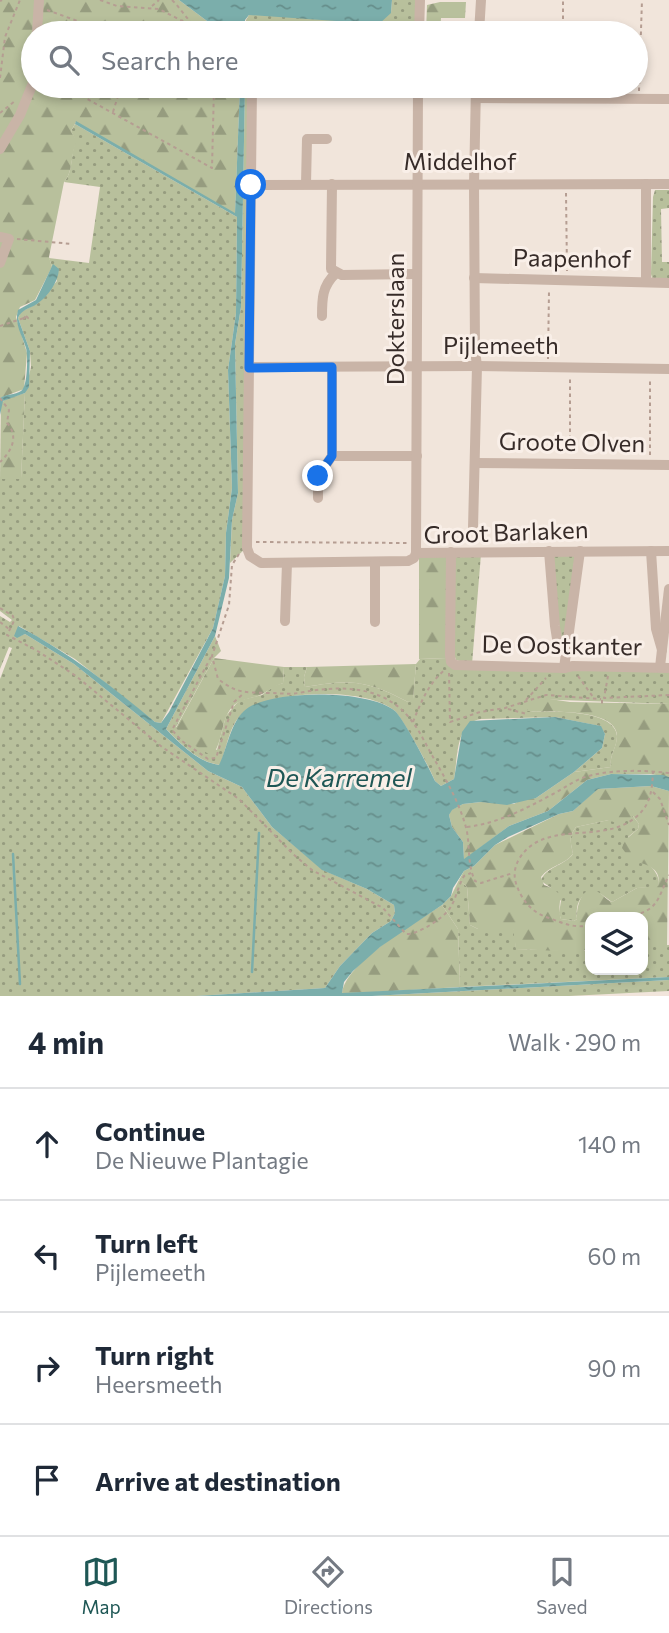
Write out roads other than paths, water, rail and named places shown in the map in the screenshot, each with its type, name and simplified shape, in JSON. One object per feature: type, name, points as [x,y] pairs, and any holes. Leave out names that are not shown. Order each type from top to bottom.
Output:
[{"type":"street","points":[[419,21],[420,0]]},
{"type":"street","points":[[480,21],[481,0]]},
{"type":"street","points":[[0,149],[27,98]]},
{"type":"street","points":[[249,368],[252,98]]},
{"type":"street","name":"Dokterslaan","points":[[412,548],[416,456],[418,98]]},
{"type":"street","points":[[473,528],[477,366],[474,278],[476,98]]},
{"type":"street","points":[[616,98],[669,99]]},
{"type":"street","points":[[306,184],[307,139],[327,139]]},
{"type":"street","points":[[332,184],[331,269],[342,275],[416,274]]},
{"type":"street","points":[[646,184],[646,282]]},
{"type":"street","name":"Middelhof","points":[[251,185],[669,184]]},
{"type":"street","points":[[0,263],[5,238]]},
{"type":"street","points":[[322,316],[322,294],[330,278],[336,273]]},
{"type":"street","name":"Paapenhof","points":[[474,278],[669,283]]},
{"type":"street","name":"Pijlemeeth","points":[[249,368],[477,366],[669,369]]},
{"type":"street","points":[[318,498],[318,476],[332,456],[332,367]]},
{"type":"street","name":"Groot Barlaken","points":[[249,368],[247,545],[250,556],[261,563],[408,561],[414,558],[412,548],[451,552],[669,551]]},
{"type":"street","points":[[332,456],[416,456]]},
{"type":"street","name":"Groote Olven","points":[[475,463],[669,465]]},
{"type":"street","points":[[549,551],[558,645],[565,652]]},
{"type":"street","points":[[564,667],[580,551]]},
{"type":"street","points":[[651,551],[656,629],[665,668]]},
{"type":"street","name":"De Oostkanter","points":[[451,552],[450,655],[451,662],[455,665],[665,668]]},
{"type":"street","points":[[375,622],[376,562]]},
{"type":"street","points":[[285,621],[286,563]]},
{"type":"street","points":[[662,650],[669,589]]},
{"type":"water","points":[[179,0],[392,0],[391,13],[382,21],[249,15],[245,21],[207,21]]},
{"type":"water","name":"De Karremel","points":[[240,98],[245,98],[241,307],[235,344],[238,493],[232,520],[229,578],[215,636],[166,729],[197,756],[219,765],[239,716],[256,704],[274,699],[319,694],[364,699],[395,711],[410,733],[435,781],[441,786],[454,779],[462,732],[470,721],[555,717],[601,726],[605,734],[602,748],[574,772],[536,798],[507,805],[481,802],[463,804],[452,810],[449,815],[452,827],[463,842],[464,859],[509,826],[548,811],[587,780],[611,774],[663,775],[669,777],[669,791],[651,786],[598,789],[573,811],[559,814],[495,845],[474,866],[464,871],[451,896],[442,905],[380,947],[353,971],[344,982],[342,993],[669,977],[669,980],[372,996],[196,996],[325,988],[340,966],[372,933],[391,921],[395,913],[394,905],[367,889],[322,870],[272,827],[242,787],[208,771],[74,664],[25,634],[17,638],[14,636],[18,626],[36,636],[89,670],[155,722],[161,723],[213,628],[225,576],[226,533],[232,488],[228,370],[236,313],[237,217],[75,124],[76,121],[235,213]]},
{"type":"water","points":[[53,264],[59,269],[52,289],[18,318],[30,351],[29,387],[25,393],[3,401],[0,415],[0,398],[21,391],[26,377],[27,352],[18,325],[17,315],[18,310],[36,300]]},
{"type":"waterway","points":[[252,972],[259,833]]},
{"type":"waterway","points":[[13,854],[20,984]]}]
